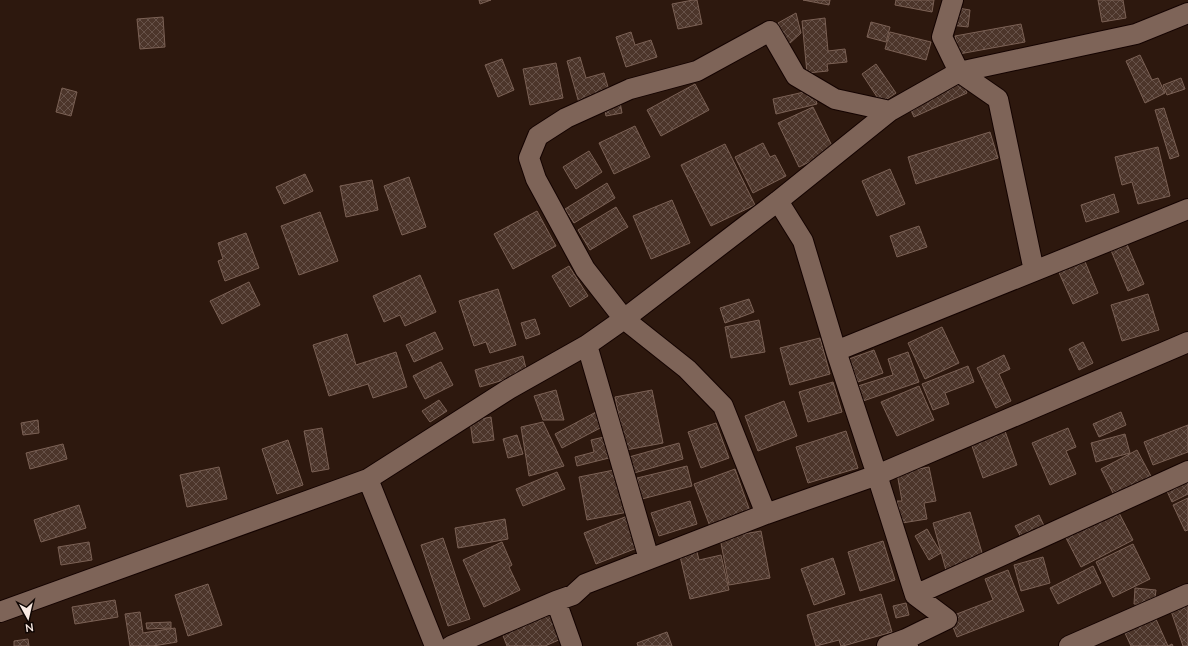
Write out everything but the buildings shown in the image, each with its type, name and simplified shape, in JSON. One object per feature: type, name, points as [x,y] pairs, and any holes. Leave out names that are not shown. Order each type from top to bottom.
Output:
[{"type":"street","points":[[953,0],[942,37],[959,72],[998,99],[1034,271]]},
{"type":"street","points":[[0,612],[368,480],[509,389],[587,344],[624,319],[778,201],[890,111],[959,72],[1136,34],[1188,13]]},
{"type":"street","points":[[766,514],[723,406],[687,369],[624,319],[585,269],[536,179],[529,158],[538,136],[566,118],[630,89],[697,71],[770,30],[796,76],[835,99],[890,111]]},
{"type":"street","points":[[778,201],[803,241],[836,351],[915,595],[947,619],[907,642],[887,646]]},
{"type":"street","points":[[836,351],[1188,209]]},
{"type":"street","points":[[451,646],[573,595],[585,584],[766,514],[876,475],[1188,342]]},
{"type":"street","points":[[587,344],[649,559]]},
{"type":"street","points":[[915,595],[1188,470]]},
{"type":"street","points":[[368,480],[435,646]]},
{"type":"street","points":[[1069,646],[1188,594]]},
{"type":"street","points":[[556,601],[572,646]]}]
